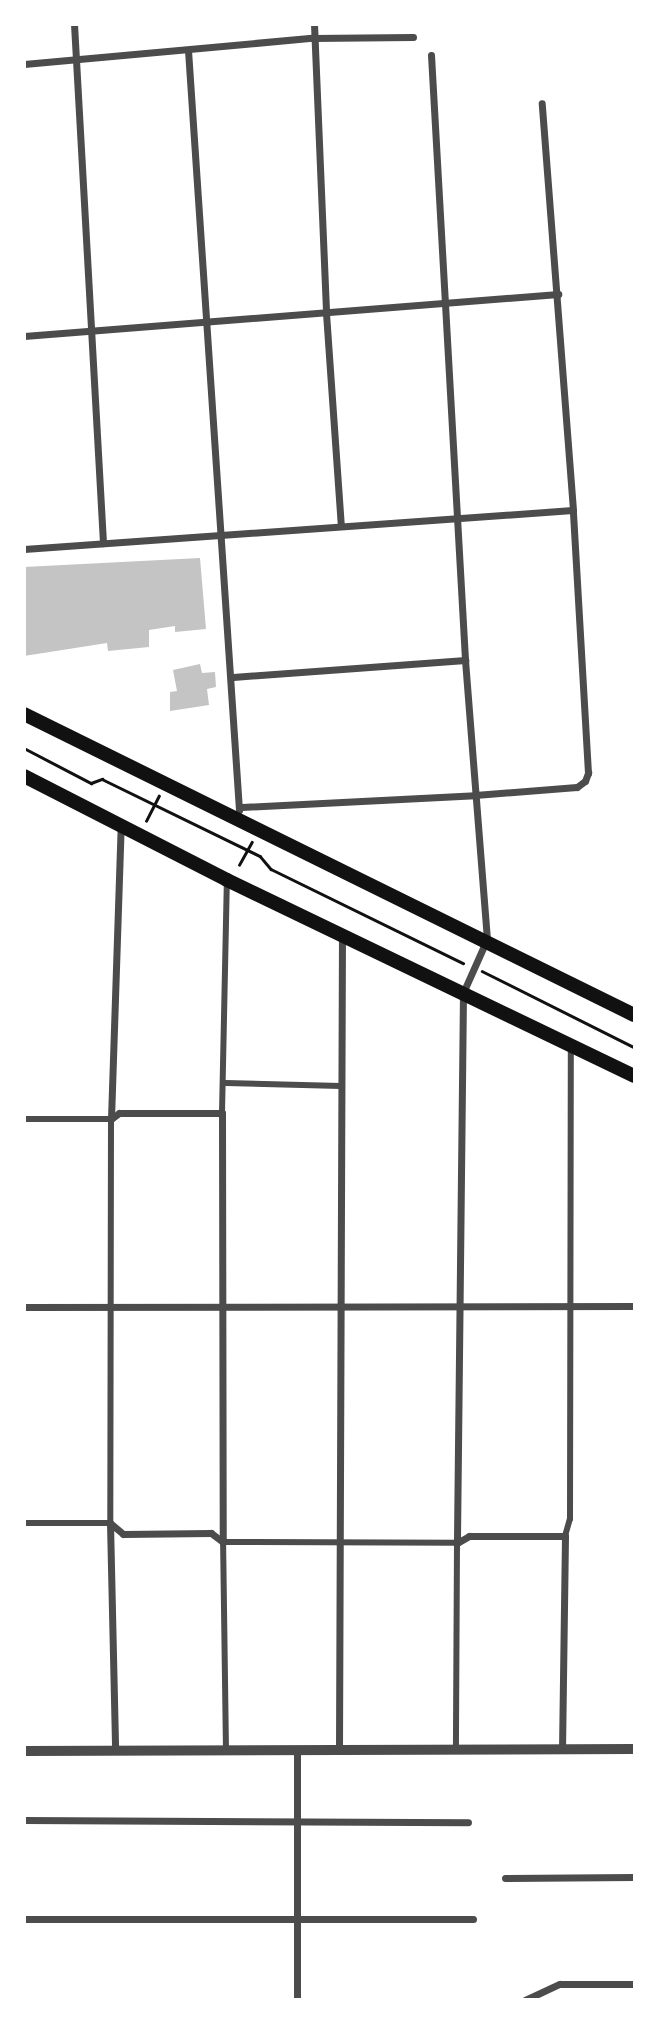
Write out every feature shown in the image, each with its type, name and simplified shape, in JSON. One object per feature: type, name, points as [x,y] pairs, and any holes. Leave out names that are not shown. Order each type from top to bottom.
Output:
[{"type":"main road","points":[[24,714],[238,812],[635,1015]]},
{"type":"main road","points":[[24,776],[227,880],[635,1076]]},
{"type":"street","points":[[74,24],[88,331],[103,543]]},
{"type":"street","points":[[314,24],[312,38],[326,313],[341,525]]},
{"type":"street","points":[[24,64],[312,38],[414,37]]},
{"type":"street","points":[[188,50],[224,534],[238,812],[577,787],[585,781],[588,773],[573,510],[542,103]]},
{"type":"street","points":[[431,55],[465,660],[487,939],[463,993],[457,1306],[456,1750]]},
{"type":"street","points":[[24,336],[558,295]]},
{"type":"street","points":[[24,549],[573,510]]},
{"type":"street","points":[[233,677],[465,660]]},
{"type":"street","points":[[115,1751],[110,1523],[111,1119],[121,824]]},
{"type":"street","points":[[226,1751],[222,1113],[226,1083],[227,880]]},
{"type":"street","points":[[339,1751],[342,1543],[342,936]]},
{"type":"street","points":[[562,1749],[565,1536],[570,1519],[571,1046]]},
{"type":"street","points":[[226,1083],[341,1086]]},
{"type":"street","points":[[24,1119],[111,1119],[119,1113],[222,1113]]},
{"type":"street","points":[[24,1307],[635,1306]]},
{"type":"street","points":[[24,1522],[110,1523],[123,1534],[211,1533],[223,1542],[457,1543],[469,1536],[565,1536]]},
{"type":"street","points":[[24,1751],[635,1749]]},
{"type":"street","points":[[297,1751],[297,2000]]},
{"type":"street","points":[[24,1821],[468,1822]]},
{"type":"street","points":[[505,1878],[635,1877]]},
{"type":"street","points":[[24,1919],[473,1919]]},
{"type":"street","points":[[525,2000],[560,1984],[635,1984]]},
{"type":"path","points":[[24,748],[91,782],[102,779],[154,804],[247,850],[271,869],[635,1047]]},
{"type":"path","points":[[146,821],[159,796]]},
{"type":"path","points":[[239,865],[252,842]]},
{"type":"building","points":[[200,558],[206,629],[175,632],[175,626],[149,630],[149,647],[108,651],[107,643],[24,656],[24,567]]},
{"type":"building","points":[[200,664],[202,673],[215,672],[216,687],[207,689],[209,705],[170,711],[170,692],[177,691],[173,670]]}]
